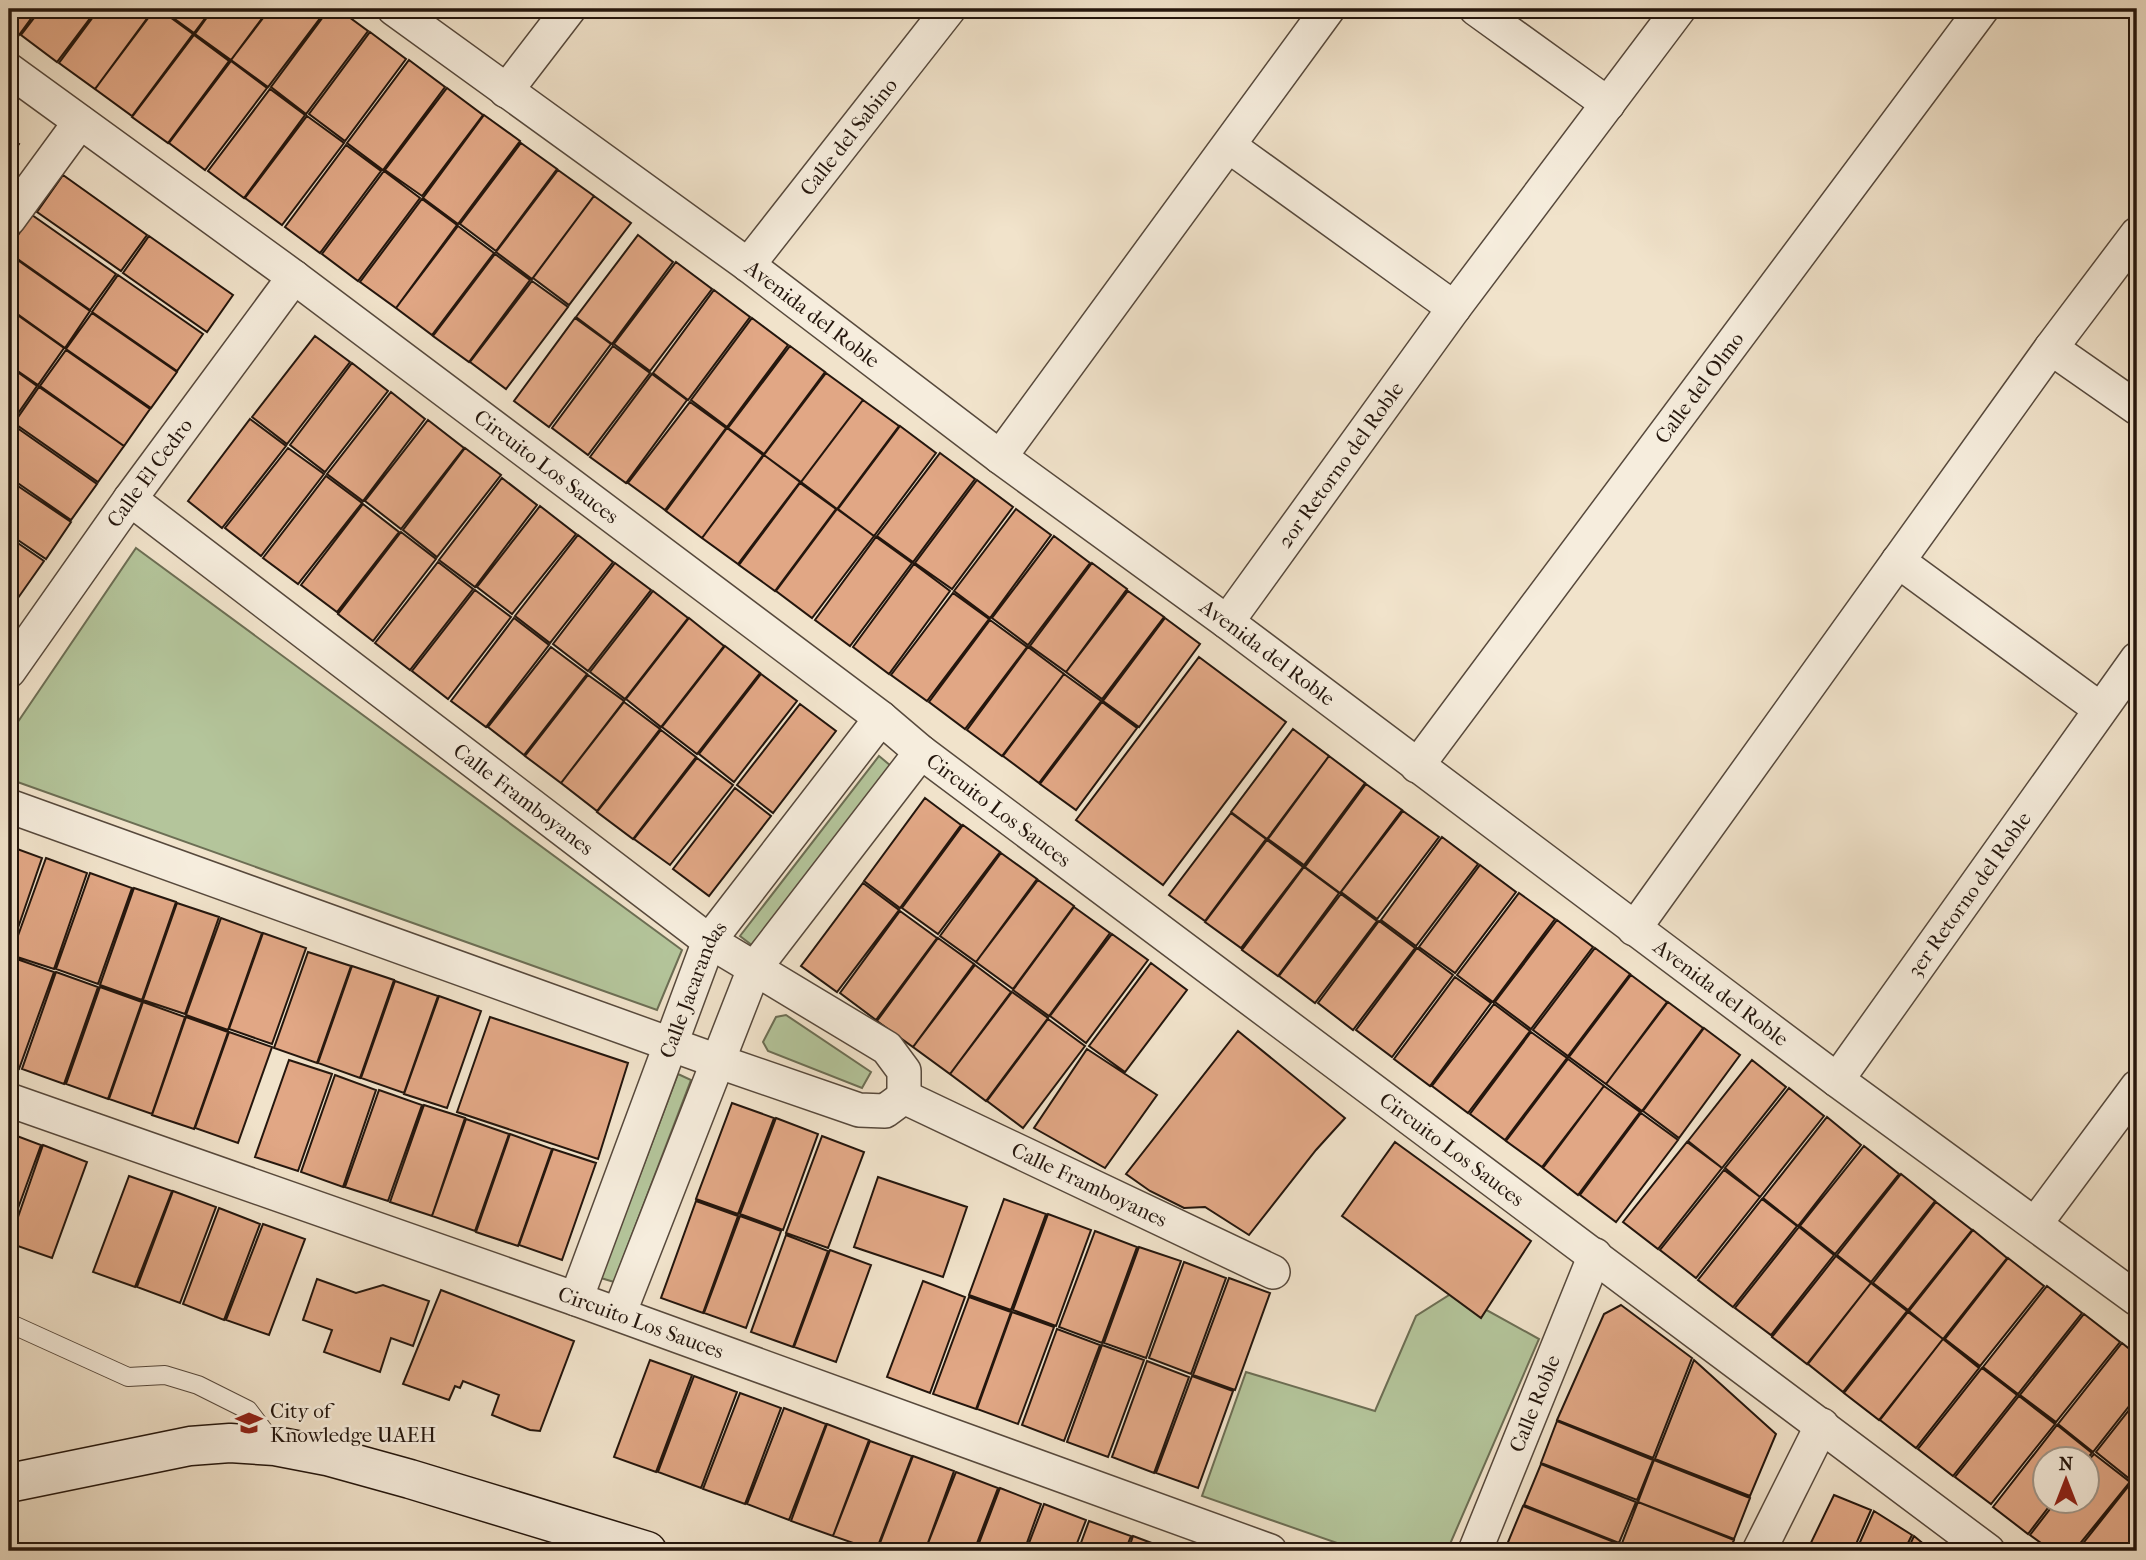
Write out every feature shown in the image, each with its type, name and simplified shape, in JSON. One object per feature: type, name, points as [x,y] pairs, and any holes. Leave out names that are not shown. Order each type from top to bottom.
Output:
[{"type":"street","name":"Avenida del Roble","points":[[394,9],[748,265],[1000,457],[1227,622],[1634,929],[2137,1299]]},
{"type":"street","points":[[506,91],[569,9]]},
{"type":"street","name":"Calle del Sabino","points":[[748,265],[949,9]]},
{"type":"street","points":[[1000,457],[1328,9]]},
{"type":"street","points":[[1476,9],[1608,104]]},
{"type":"street","name":"2or Retorno del Roble","points":[[1227,622],[1454,307],[1679,9]]},
{"type":"street","name":"Calle del Olmo","points":[[1417,766],[1982,9]]},
{"type":"street","name":"Circuito Los Sauces","points":[[9,70],[295,277],[881,718],[921,752],[1988,1551]]},
{"type":"street","points":[[9,219],[80,122]]},
{"type":"street","points":[[1230,146],[1454,307]]},
{"type":"street","points":[[1634,929],[2051,348],[2137,234]]},
{"type":"street","name":"Calle El Cedro","points":[[9,671],[130,499],[295,277]]},
{"type":"street","points":[[2051,348],[2137,408]]},
{"type":"street","name":"Calle Framboyanes","points":[[130,499],[709,941],[887,1048],[904,1071],[904,1097],[1273,1272]]},
{"type":"street","points":[[1898,561],[2100,709]]},
{"type":"street","name":"3er Retorno del Roble","points":[[1837,1080],[2137,659]]},
{"type":"street","name":"Calle Jacarandas","points":[[576,1299],[709,941],[881,718]]},
{"type":"street","name":"Calle Jacarandas","points":[[619,1314],[754,969],[921,752]]},
{"type":"street","points":[[9,806],[859,1110],[885,1111],[904,1097]]},
{"type":"street","points":[[2036,1223],[2137,1087]]},
{"type":"street","name":"Circuito Los Sauces","points":[[9,1100],[619,1314],[1270,1551]]},
{"type":"street","name":"Calle Roble","points":[[1475,1551],[1595,1255]]},
{"type":"street","points":[[1759,1551],[1822,1425]]},
{"type":"street","points":[[9,1483],[190,1446],[230,1443],[275,1446],[327,1456],[410,1479],[647,1551]]},
{"type":"lane","points":[[9,1323],[128,1377],[165,1376],[198,1385],[248,1410],[275,1446]]},
{"type":"green space","points":[[136,548],[682,950],[657,1010],[9,779],[9,735]]},
{"type":"green space","points":[[879,756],[891,766],[753,946],[740,936]]},
{"type":"green space","points":[[786,1015],[871,1072],[862,1088],[768,1051],[763,1042],[776,1017]]},
{"type":"green space","points":[[678,1074],[691,1080],[614,1282],[601,1278]]},
{"type":"green space","points":[[1454,1292],[1539,1339],[1447,1551],[1360,1551],[1202,1496],[1246,1372],[1375,1411],[1416,1316]]},
{"type":"building","points":[[9,9],[38,9],[19,35],[9,27]]},
{"type":"building","points":[[41,9],[97,9],[57,62],[21,35]]},
{"type":"building","points":[[99,9],[154,9],[95,89],[59,63]]},
{"type":"building","points":[[155,9],[159,9],[193,34],[132,116],[95,89]]},
{"type":"building","points":[[161,9],[212,9],[194,33]]},
{"type":"building","points":[[213,9],[269,9],[231,60],[195,34]]},
{"type":"building","points":[[270,9],[327,9],[268,87],[231,60]]},
{"type":"building","points":[[329,9],[338,9],[368,31],[306,114],[271,87]]},
{"type":"building","points":[[370,32],[406,59],[345,141],[309,114]]},
{"type":"building","points":[[194,35],[229,61],[168,143],[132,117]]},
{"type":"building","points":[[409,60],[445,87],[383,170],[347,143]]},
{"type":"building","points":[[231,61],[267,88],[205,170],[169,143]]},
{"type":"building","points":[[447,88],[483,115],[422,196],[385,170]]},
{"type":"building","points":[[270,89],[305,115],[244,198],[208,171]]},
{"type":"building","points":[[484,115],[520,141],[458,224],[423,198]]},
{"type":"building","points":[[307,116],[344,143],[282,225],[245,198]]},
{"type":"building","points":[[9,137],[19,144],[9,158]]},
{"type":"building","points":[[521,143],[557,169],[496,251],[460,224]]},
{"type":"building","points":[[346,145],[381,171],[320,253],[285,227]]},
{"type":"building","points":[[558,170],[594,196],[532,279],[496,252]]},
{"type":"building","points":[[384,171],[420,198],[358,281],[322,254]]},
{"type":"building","points":[[63,175],[147,235],[121,271],[37,212]]},
{"type":"building","points":[[594,196],[631,223],[569,305],[533,278]]},
{"type":"building","points":[[422,199],[457,225],[396,308],[360,282]]},
{"type":"building","points":[[32,215],[116,274],[90,310],[9,253],[9,248]]},
{"type":"building","points":[[458,226],[494,253],[432,335],[396,308]]},
{"type":"building","points":[[638,235],[673,262],[612,344],[576,317]]},
{"type":"building","points":[[149,236],[233,295],[207,332],[123,273]]},
{"type":"building","points":[[9,254],[90,311],[65,348],[9,308]]},
{"type":"building","points":[[495,254],[530,280],[469,362],[433,336]]},
{"type":"building","points":[[676,262],[712,289],[650,371],[614,344]]},
{"type":"building","points":[[118,275],[203,334],[177,371],[92,312]]},
{"type":"building","points":[[532,281],[568,307],[506,389],[470,362]]},
{"type":"building","points":[[714,290],[750,317],[688,400],[653,373]]},
{"type":"building","points":[[9,309],[64,348],[38,385],[9,365]]},
{"type":"building","points":[[92,313],[177,372],[151,408],[66,349]]},
{"type":"building","points":[[575,318],[611,344],[549,427],[514,401]]},
{"type":"building","points":[[752,318],[788,345],[727,427],[691,400]]},
{"type":"building","points":[[315,336],[350,362],[287,444],[252,417]]},
{"type":"building","points":[[613,346],[650,373],[588,455],[552,428]]},
{"type":"building","points":[[790,346],[825,372],[764,454],[728,428]]},
{"type":"building","points":[[66,350],[150,409],[124,446],[40,386]]},
{"type":"building","points":[[352,363],[388,391],[325,472],[290,445]]},
{"type":"building","points":[[9,366],[37,386],[12,422],[9,420]]},
{"type":"building","points":[[826,373],[863,400],[801,482],[764,455]]},
{"type":"building","points":[[652,374],[687,400],[626,483],[590,457]]},
{"type":"building","points":[[39,387],[124,446],[98,482],[14,423]]},
{"type":"building","points":[[391,392],[425,419],[363,501],[327,474]]},
{"type":"building","points":[[863,400],[899,426],[837,509],[801,482]]},
{"type":"building","points":[[690,402],[726,428],[665,510],[628,483]]},
{"type":"building","points":[[250,419],[286,446],[222,528],[188,501]]},
{"type":"building","points":[[428,420],[464,448],[401,529],[365,501]]},
{"type":"building","points":[[13,425],[97,484],[71,520],[9,477],[9,431]]},
{"type":"building","points":[[900,426],[936,453],[874,536],[838,509]]},
{"type":"building","points":[[727,428],[763,455],[702,538],[666,511]]},
{"type":"building","points":[[288,448],[324,474],[261,556],[225,528]]},
{"type":"building","points":[[465,448],[501,475],[437,557],[403,530]]},
{"type":"building","points":[[940,453],[975,479],[913,562],[877,536]]},
{"type":"building","points":[[764,455],[800,482],[738,564],[702,538]]},
{"type":"building","points":[[326,476],[362,503],[298,584],[263,558]]},
{"type":"building","points":[[502,478],[537,505],[475,587],[439,560]]},
{"type":"building","points":[[9,480],[71,522],[46,559],[9,534]]},
{"type":"building","points":[[977,480],[1013,507],[952,589],[915,563]]},
{"type":"building","points":[[800,483],[836,509],[775,591],[739,565]]},
{"type":"building","points":[[363,504],[399,532],[337,612],[301,585]]},
{"type":"building","points":[[540,506],[576,534],[512,614],[477,587]]},
{"type":"building","points":[[837,509],[874,536],[812,618],[776,591]]},
{"type":"building","points":[[1016,509],[1051,535],[990,618],[954,591]]},
{"type":"building","points":[[401,532],[436,559],[373,641],[338,614]]},
{"type":"building","points":[[578,535],[613,562],[550,643],[515,616]]},
{"type":"building","points":[[1054,536],[1090,563],[1028,645],[992,618]]},
{"type":"building","points":[[9,537],[44,561],[18,598],[9,592]]},
{"type":"building","points":[[876,537],[912,563],[850,646],[815,620]]},
{"type":"building","points":[[438,562],[473,589],[410,670],[375,643]]},
{"type":"building","points":[[615,563],[651,590],[588,671],[553,644]]},
{"type":"building","points":[[1092,563],[1127,589],[1066,672],[1030,646]]},
{"type":"building","points":[[914,564],[950,591],[889,674],[853,647]]},
{"type":"building","points":[[475,590],[511,617],[448,699],[412,671]]},
{"type":"building","points":[[653,591],[688,618],[625,699],[590,672]]},
{"type":"building","points":[[1128,591],[1164,617],[1102,699],[1066,672]]},
{"type":"building","points":[[953,593],[989,619],[927,701],[891,675]]},
{"type":"building","points":[[9,595],[17,601],[9,612]]},
{"type":"building","points":[[514,618],[549,645],[486,727],[451,701]]},
{"type":"building","points":[[689,618],[724,646],[661,727],[626,699]]},
{"type":"building","points":[[1165,618],[1200,644],[1139,727],[1103,701]]},
{"type":"building","points":[[990,620],[1027,647],[965,729],[929,702]]},
{"type":"building","points":[[725,646],[760,673],[697,754],[662,727]]},
{"type":"building","points":[[551,647],[587,674],[524,755],[488,727]]},
{"type":"building","points":[[1028,647],[1064,674],[1002,756],[967,730]]},
{"type":"building","points":[[1199,657],[1286,722],[1163,885],[1076,820]]},
{"type":"building","points":[[761,674],[797,701],[734,782],[699,754]]},
{"type":"building","points":[[1064,674],[1101,701],[1039,783],[1003,756]]},
{"type":"building","points":[[588,675],[624,701],[561,783],[525,756]]},
{"type":"building","points":[[624,702],[660,729],[597,811],[561,783]]},
{"type":"building","points":[[1102,702],[1137,728],[1076,810],[1040,784]]},
{"type":"building","points":[[800,704],[836,731],[773,813],[737,785]]},
{"type":"building","points":[[1293,729],[1329,756],[1267,839],[1231,812]]},
{"type":"building","points":[[661,730],[696,757],[633,839],[597,812]]},
{"type":"building","points":[[1329,756],[1365,783],[1304,865],[1268,839]]},
{"type":"building","points":[[697,758],[733,785],[670,865],[634,839]]},
{"type":"building","points":[[1366,784],[1402,810],[1340,893],[1305,867]]},
{"type":"building","points":[[735,788],[771,816],[709,896],[673,869]]},
{"type":"building","points":[[925,798],[961,825],[900,908],[864,881]]},
{"type":"building","points":[[1403,811],[1439,837],[1377,919],[1341,892]]},
{"type":"building","points":[[1231,813],[1266,839],[1205,921],[1169,895]]},
{"type":"building","points":[[963,825],[1000,852],[938,934],[902,908]]},
{"type":"building","points":[[1442,837],[1478,864],[1416,946],[1381,920]]},
{"type":"building","points":[[1267,840],[1303,867],[1241,948],[1205,922]]},
{"type":"building","points":[[9,846],[42,858],[9,954]]},
{"type":"building","points":[[1001,853],[1037,879],[976,962],[940,936]]},
{"type":"building","points":[[46,858],[87,873],[54,969],[11,955]]},
{"type":"building","points":[[1480,865],[1516,892],[1455,973],[1419,947]]},
{"type":"building","points":[[1304,867],[1339,893],[1278,976],[1242,950]]},
{"type":"building","points":[[90,873],[132,888],[98,984],[56,969]]},
{"type":"building","points":[[1038,880],[1074,906],[1013,989],[976,962]]},
{"type":"building","points":[[863,883],[899,910],[837,992],[801,966]]},
{"type":"building","points":[[134,888],[176,902],[142,1000],[100,985]]},
{"type":"building","points":[[1519,893],[1555,919],[1493,1002],[1457,975]]},
{"type":"building","points":[[1341,894],[1377,921],[1315,1003],[1279,976]]},
{"type":"building","points":[[177,903],[219,917],[185,1014],[143,1000]]},
{"type":"building","points":[[1074,907],[1110,933],[1049,1016],[1013,990]]},
{"type":"building","points":[[900,911],[937,938],[876,1020],[840,993]]},
{"type":"building","points":[[221,918],[262,933],[228,1030],[186,1015]]},
{"type":"building","points":[[1557,920],[1593,947],[1531,1029],[1495,1002]]},
{"type":"building","points":[[1379,921],[1415,948],[1353,1030],[1318,1003]]},
{"type":"building","points":[[263,933],[306,948],[272,1044],[229,1029]]},
{"type":"building","points":[[1112,934],[1148,960],[1086,1043],[1050,1016]]},
{"type":"building","points":[[938,938],[974,964],[913,1047],[877,1021]]},
{"type":"building","points":[[1417,948],[1453,975],[1392,1057],[1356,1030]]},
{"type":"building","points":[[1595,948],[1630,974],[1568,1056],[1533,1030]]},
{"type":"building","points":[[308,952],[351,966],[317,1063],[274,1048]]},
{"type":"building","points":[[11,957],[54,972],[19,1069],[9,1066]]},
{"type":"building","points":[[1151,963],[1187,990],[1125,1072],[1089,1046]]},
{"type":"building","points":[[975,965],[1011,992],[950,1074],[913,1047]]},
{"type":"building","points":[[352,966],[394,980],[360,1078],[318,1063]]},
{"type":"building","points":[[56,972],[98,987],[64,1084],[22,1069]]},
{"type":"building","points":[[1631,975],[1667,1002],[1606,1084],[1569,1057]]},
{"type":"building","points":[[1455,977],[1491,1003],[1430,1086],[1394,1059]]},
{"type":"building","points":[[395,981],[438,996],[404,1093],[361,1078]]},
{"type":"building","points":[[100,987],[142,1002],[108,1099],[66,1084]]},
{"type":"building","points":[[1012,992],[1048,1018],[986,1101],[950,1074]]},
{"type":"building","points":[[439,996],[481,1011],[447,1108],[404,1094]]},
{"type":"building","points":[[143,1002],[185,1017],[152,1114],[109,1099]]},
{"type":"building","points":[[1668,1002],[1703,1028],[1642,1111],[1606,1084]]},
{"type":"building","points":[[1494,1004],[1530,1031],[1468,1113],[1432,1086]]},
{"type":"building","points":[[186,1017],[228,1032],[194,1129],[152,1115]]},
{"type":"building","points":[[490,1017],[628,1063],[598,1159],[457,1112]]},
{"type":"building","points":[[1048,1019],[1085,1046],[1023,1128],[987,1101]]},
{"type":"building","points":[[1704,1028],[1740,1055],[1679,1138],[1643,1111]]},
{"type":"building","points":[[1238,1031],[1345,1118],[1316,1150],[1249,1235],[1205,1207],[1184,1208],[1150,1191],[1126,1174]]},
{"type":"building","points":[[229,1032],[272,1047],[238,1143],[195,1128]]},
{"type":"building","points":[[1531,1032],[1567,1058],[1505,1140],[1470,1114]]},
{"type":"building","points":[[1087,1049],[1157,1095],[1105,1168],[1034,1128]]},
{"type":"building","points":[[1568,1059],[1604,1086],[1542,1167],[1506,1141]]},
{"type":"building","points":[[289,1060],[332,1074],[298,1171],[255,1157]]},
{"type":"building","points":[[1752,1060],[1786,1087],[1722,1168],[1688,1141]]},
{"type":"building","points":[[335,1075],[376,1090],[343,1187],[301,1172]]},
{"type":"building","points":[[1604,1086],[1640,1112],[1578,1195],[1543,1168]]},
{"type":"building","points":[[1789,1088],[1824,1116],[1760,1197],[1725,1168]]},
{"type":"building","points":[[379,1090],[422,1105],[388,1201],[345,1187]]},
{"type":"building","points":[[732,1103],[774,1118],[738,1214],[696,1199]]},
{"type":"building","points":[[424,1105],[465,1118],[432,1216],[390,1202]]},
{"type":"building","points":[[1641,1113],[1678,1140],[1616,1222],[1580,1195]]},
{"type":"building","points":[[1827,1117],[1861,1145],[1798,1226],[1763,1198]]},
{"type":"building","points":[[776,1118],[818,1134],[783,1230],[740,1214]]},
{"type":"building","points":[[466,1119],[509,1134],[475,1231],[432,1216]]},
{"type":"building","points":[[9,1133],[41,1145],[9,1233]]},
{"type":"building","points":[[510,1134],[552,1149],[518,1246],[476,1232]]},
{"type":"building","points":[[822,1136],[864,1152],[828,1248],[786,1233]]},
{"type":"building","points":[[1395,1142],[1531,1241],[1481,1318],[1342,1216]]},
{"type":"building","points":[[1687,1142],[1722,1168],[1658,1249],[1623,1222]]},
{"type":"building","points":[[43,1145],[87,1162],[52,1258],[9,1243]]},
{"type":"building","points":[[1864,1146],[1899,1174],[1835,1254],[1800,1226]]},
{"type":"building","points":[[553,1149],[596,1163],[562,1260],[519,1245]]},
{"type":"building","points":[[1724,1170],[1760,1197],[1696,1278],[1660,1250]]},
{"type":"building","points":[[1901,1174],[1935,1201],[1871,1282],[1837,1255]]},
{"type":"building","points":[[129,1176],[172,1191],[135,1287],[93,1272]]},
{"type":"building","points":[[878,1177],[967,1207],[943,1277],[854,1247]]},
{"type":"building","points":[[173,1191],[216,1207],[180,1303],[137,1287]]},
{"type":"building","points":[[1004,1199],[1046,1214],[1011,1310],[969,1295]]},
{"type":"building","points":[[1762,1199],[1797,1226],[1733,1307],[1698,1280]]},
{"type":"building","points":[[696,1201],[738,1216],[703,1313],[661,1298]]},
{"type":"building","points":[[1936,1202],[1972,1230],[1908,1310],[1873,1283]]},
{"type":"building","points":[[219,1208],[260,1224],[224,1320],[183,1304]]},
{"type":"building","points":[[1048,1214],[1091,1230],[1056,1326],[1013,1310]]},
{"type":"building","points":[[740,1216],[781,1231],[746,1328],[704,1313]]},
{"type":"building","points":[[263,1224],[305,1239],[269,1335],[226,1320]]},
{"type":"building","points":[[1799,1227],[1834,1255],[1771,1335],[1735,1308]]},
{"type":"building","points":[[1973,1230],[2007,1258],[1943,1339],[1909,1311]]},
{"type":"building","points":[[1095,1231],[1137,1247],[1102,1343],[1059,1327]]},
{"type":"building","points":[[786,1235],[828,1251],[793,1347],[751,1332]]},
{"type":"building","points":[[1139,1247],[1181,1261],[1146,1358],[1104,1343]]},
{"type":"building","points":[[830,1250],[871,1265],[836,1362],[794,1347]]},
{"type":"building","points":[[1836,1256],[1871,1283],[1807,1364],[1772,1337]]},
{"type":"building","points":[[2008,1258],[2044,1286],[1980,1366],[1945,1339]]},
{"type":"building","points":[[1184,1262],[1226,1278],[1191,1374],[1149,1358]]},
{"type":"building","points":[[1229,1278],[1270,1293],[1235,1390],[1193,1375]]},
{"type":"building","points":[[317,1279],[356,1293],[383,1285],[429,1301],[413,1346],[391,1338],[380,1372],[324,1352],[332,1330],[303,1320]]},
{"type":"building","points":[[923,1281],[965,1297],[930,1393],[887,1377]]},
{"type":"building","points":[[1871,1283],[1907,1311],[1843,1392],[1808,1364]]},
{"type":"building","points":[[2047,1286],[2082,1313],[2018,1394],[1983,1367]]},
{"type":"building","points":[[441,1290],[574,1341],[540,1431],[530,1430],[492,1415],[499,1395],[463,1381],[460,1388],[455,1386],[449,1400],[403,1384]]},
{"type":"building","points":[[969,1297],[1011,1312],[976,1409],[933,1394]]},
{"type":"building","points":[[1621,1305],[1692,1358],[1653,1458],[1557,1420],[1604,1314]]},
{"type":"building","points":[[1012,1312],[1054,1327],[1018,1424],[977,1409]]},
{"type":"building","points":[[1908,1312],[1943,1339],[1879,1420],[1844,1393]]},
{"type":"building","points":[[2084,1314],[2120,1342],[2056,1422],[2020,1395]]},
{"type":"building","points":[[1057,1329],[1100,1345],[1064,1441],[1022,1425]]},
{"type":"building","points":[[1943,1339],[1979,1368],[1916,1448],[1880,1420]]},
{"type":"building","points":[[2122,1343],[2137,1355],[2137,1396],[2099,1444],[2083,1444],[2058,1424]]},
{"type":"building","points":[[1102,1345],[1144,1360],[1108,1457],[1067,1442]]},
{"type":"building","points":[[650,1360],[692,1375],[656,1472],[614,1457]]},
{"type":"building","points":[[1694,1360],[1776,1434],[1750,1496],[1655,1459]]},
{"type":"building","points":[[1147,1361],[1189,1377],[1154,1473],[1112,1457]]},
{"type":"building","points":[[1982,1368],[2017,1395],[1953,1476],[1918,1449]]},
{"type":"building","points":[[694,1376],[737,1392],[701,1488],[658,1472]]},
{"type":"building","points":[[1192,1376],[1233,1391],[1198,1488],[1156,1473]]},
{"type":"building","points":[[740,1393],[781,1408],[745,1504],[703,1489]]},
{"type":"building","points":[[2019,1396],[2055,1424],[2039,1444],[2030,1444],[2030,1455],[1991,1504],[1955,1477]]},
{"type":"building","points":[[2137,1400],[2137,1472],[2131,1480],[2100,1455],[2100,1447]]},
{"type":"building","points":[[784,1408],[826,1424],[789,1520],[747,1504]]},
{"type":"building","points":[[1557,1421],[1653,1460],[1637,1500],[1541,1463]]},
{"type":"building","points":[[827,1424],[869,1440],[833,1536],[791,1521]]},
{"type":"building","points":[[2057,1425],[2081,1444],[2042,1444]]},
{"type":"building","points":[[870,1441],[912,1456],[876,1551],[833,1536]]},
{"type":"building","points":[[913,1456],[954,1471],[925,1551],[877,1551]]},
{"type":"building","points":[[2100,1459],[2130,1482],[2074,1551],[2052,1551],[2030,1535],[2046,1514],[2100,1514]]},
{"type":"building","points":[[1654,1460],[1750,1498],[1734,1539],[1638,1502]]},
{"type":"building","points":[[2030,1460],[2030,1514],[2043,1514],[2028,1534],[1993,1507]]},
{"type":"building","points":[[1541,1464],[1636,1502],[1619,1543],[1524,1505]]},
{"type":"building","points":[[956,1472],[998,1488],[974,1551],[925,1551]]},
{"type":"building","points":[[2131,1483],[2137,1487],[2137,1545],[2133,1551],[2077,1551]]},
{"type":"building","points":[[1000,1488],[1041,1504],[1024,1551],[976,1551]]},
{"type":"building","points":[[1834,1495],[1871,1510],[1853,1551],[1807,1551]]},
{"type":"building","points":[[1638,1502],[1734,1540],[1729,1551],[1619,1551]]},
{"type":"building","points":[[1044,1504],[1086,1520],[1074,1551],[1026,1551]]},
{"type":"building","points":[[1523,1506],[1619,1544],[1616,1551],[1517,1551],[1506,1547]]},
{"type":"building","points":[[1874,1511],[1912,1535],[1904,1551],[1856,1551]]},
{"type":"building","points":[[1089,1521],[1131,1536],[1125,1551],[1078,1551]]},
{"type":"building","points":[[1133,1536],[1173,1551],[1128,1551]]},
{"type":"building","points":[[1914,1536],[1932,1551],[1907,1551]]},
{"type":"place","name":"City of Knowledge UAEH","points":[[249,1423]]}]
